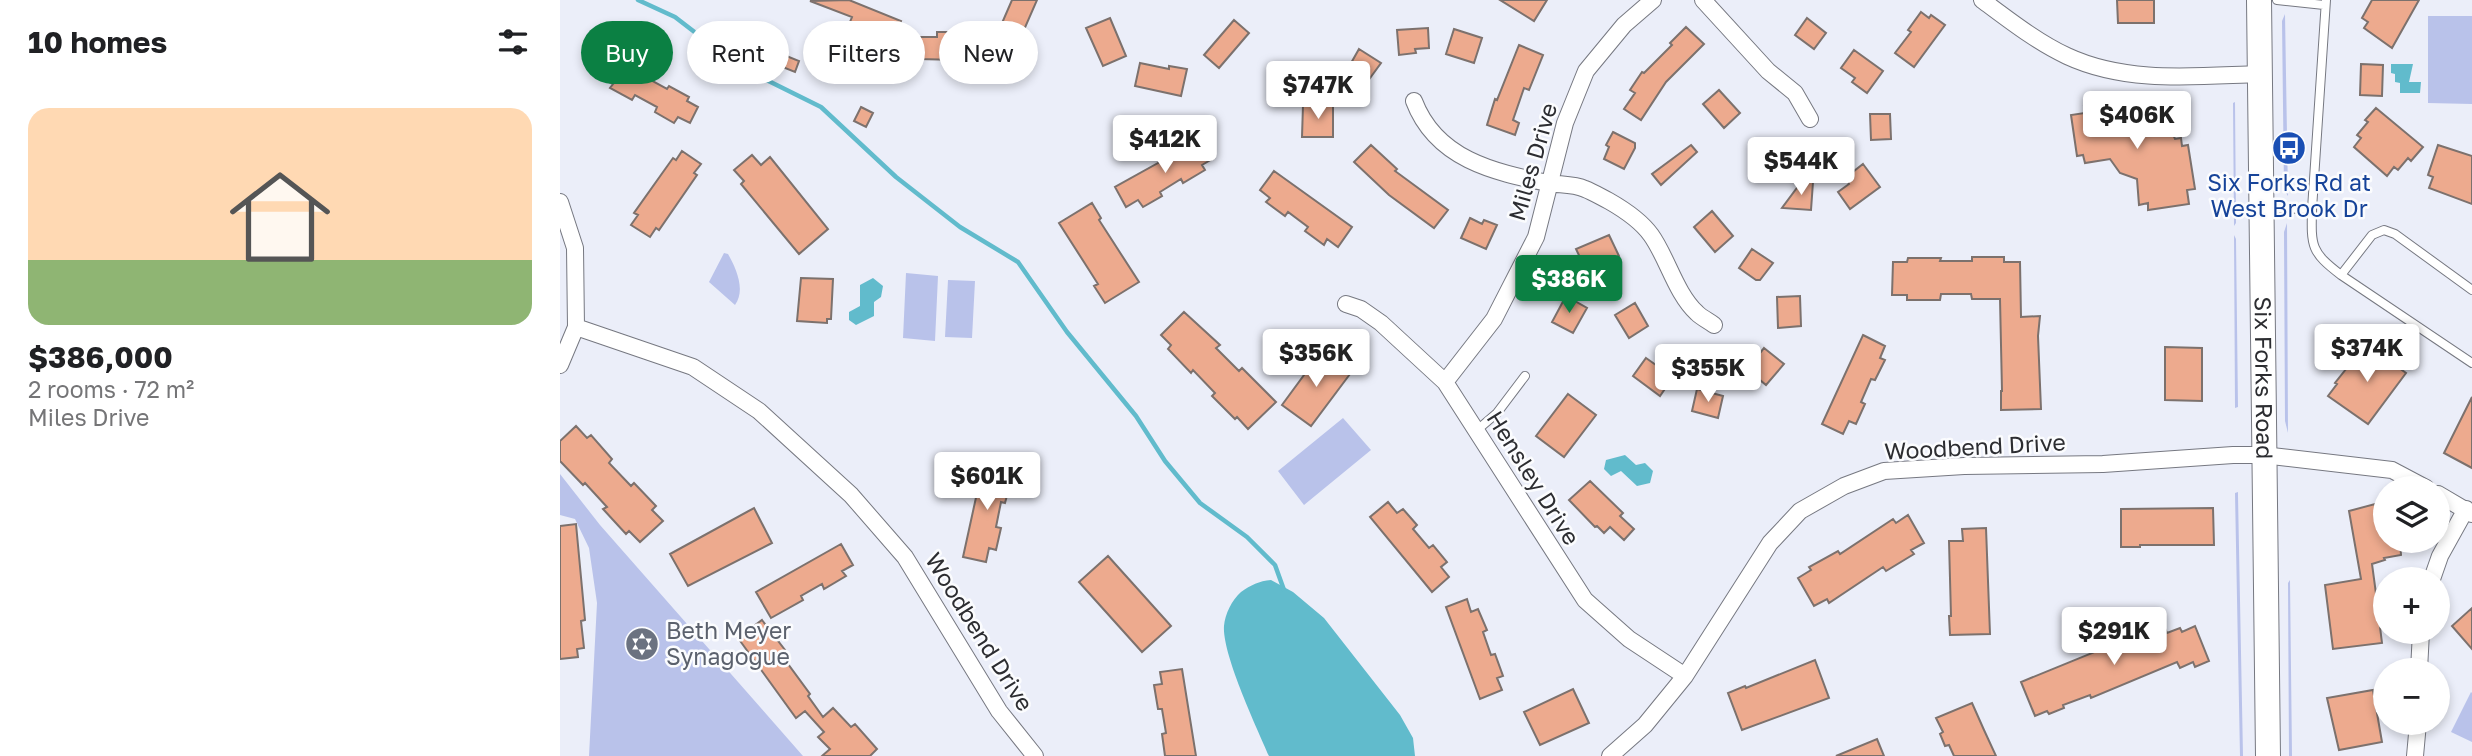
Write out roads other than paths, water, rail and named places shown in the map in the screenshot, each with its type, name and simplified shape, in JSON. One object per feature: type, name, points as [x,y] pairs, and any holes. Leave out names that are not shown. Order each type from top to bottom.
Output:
[{"type":"main road","name":"Six Forks Road","points":[[2259,0],[2268,756]]},
{"type":"street","name":"Miles Drive","points":[[1445,382],[1494,319],[1535,237],[1564,123],[1586,71],[1624,25],[1653,0]]},
{"type":"street","points":[[1703,0],[1768,71],[1795,93],[1810,119]]},
{"type":"street","points":[[1982,0],[2019,27],[2067,56],[2106,70],[2141,76],[2259,75]]},
{"type":"street","points":[[1414,100],[1420,117],[1432,134],[1468,160],[1494,170],[1548,183],[1584,188],[1612,203],[1638,222],[1650,234],[1688,303],[1697,314],[1714,325]]},
{"type":"street","points":[[560,202],[575,248],[576,327],[560,365]]},
{"type":"street","name":"Hensley Drive","points":[[1346,304],[1361,309],[1381,323],[1445,382],[1585,600],[1629,639],[1685,676]]},
{"type":"street","name":"Woodbend Drive","points":[[576,327],[693,367],[759,411],[851,495],[905,557],[999,711],[1035,756]]},
{"type":"street","name":"Woodbend Drive","points":[[1610,756],[1645,725],[1685,676],[1776,536],[1800,511],[1844,486],[1884,471],[1965,466],[2103,464],[2263,455],[2392,470],[2403,476]]},
{"type":"street","points":[[2436,567],[2440,556],[2469,512],[2450,501]]},
{"type":"street","points":[[2415,756],[2417,735]]},
{"type":"lane","points":[[2277,0],[2325,2],[2311,230],[2316,252],[2323,261],[2342,275],[2472,363]]},
{"type":"lane","points":[[2261,208],[2312,209]]},
{"type":"lane","points":[[2342,275],[2372,235],[2384,230],[2395,234],[2472,290]]},
{"type":"lane","points":[[1476,431],[1497,413],[1525,376]]},
{"type":"waterway","points":[[638,0],[675,17],[740,67],[821,107],[896,177],[960,227],[1018,262],[1067,332],[1136,416],[1165,461],[1200,503],[1247,537],[1275,565],[1284,590]]},
{"type":"place","name":"Six Forks Rd at West Brook Dr","points":[[2289,148]]},
{"type":"place","name":"Beth Meyer Synagogue","points":[[642,644]]}]
